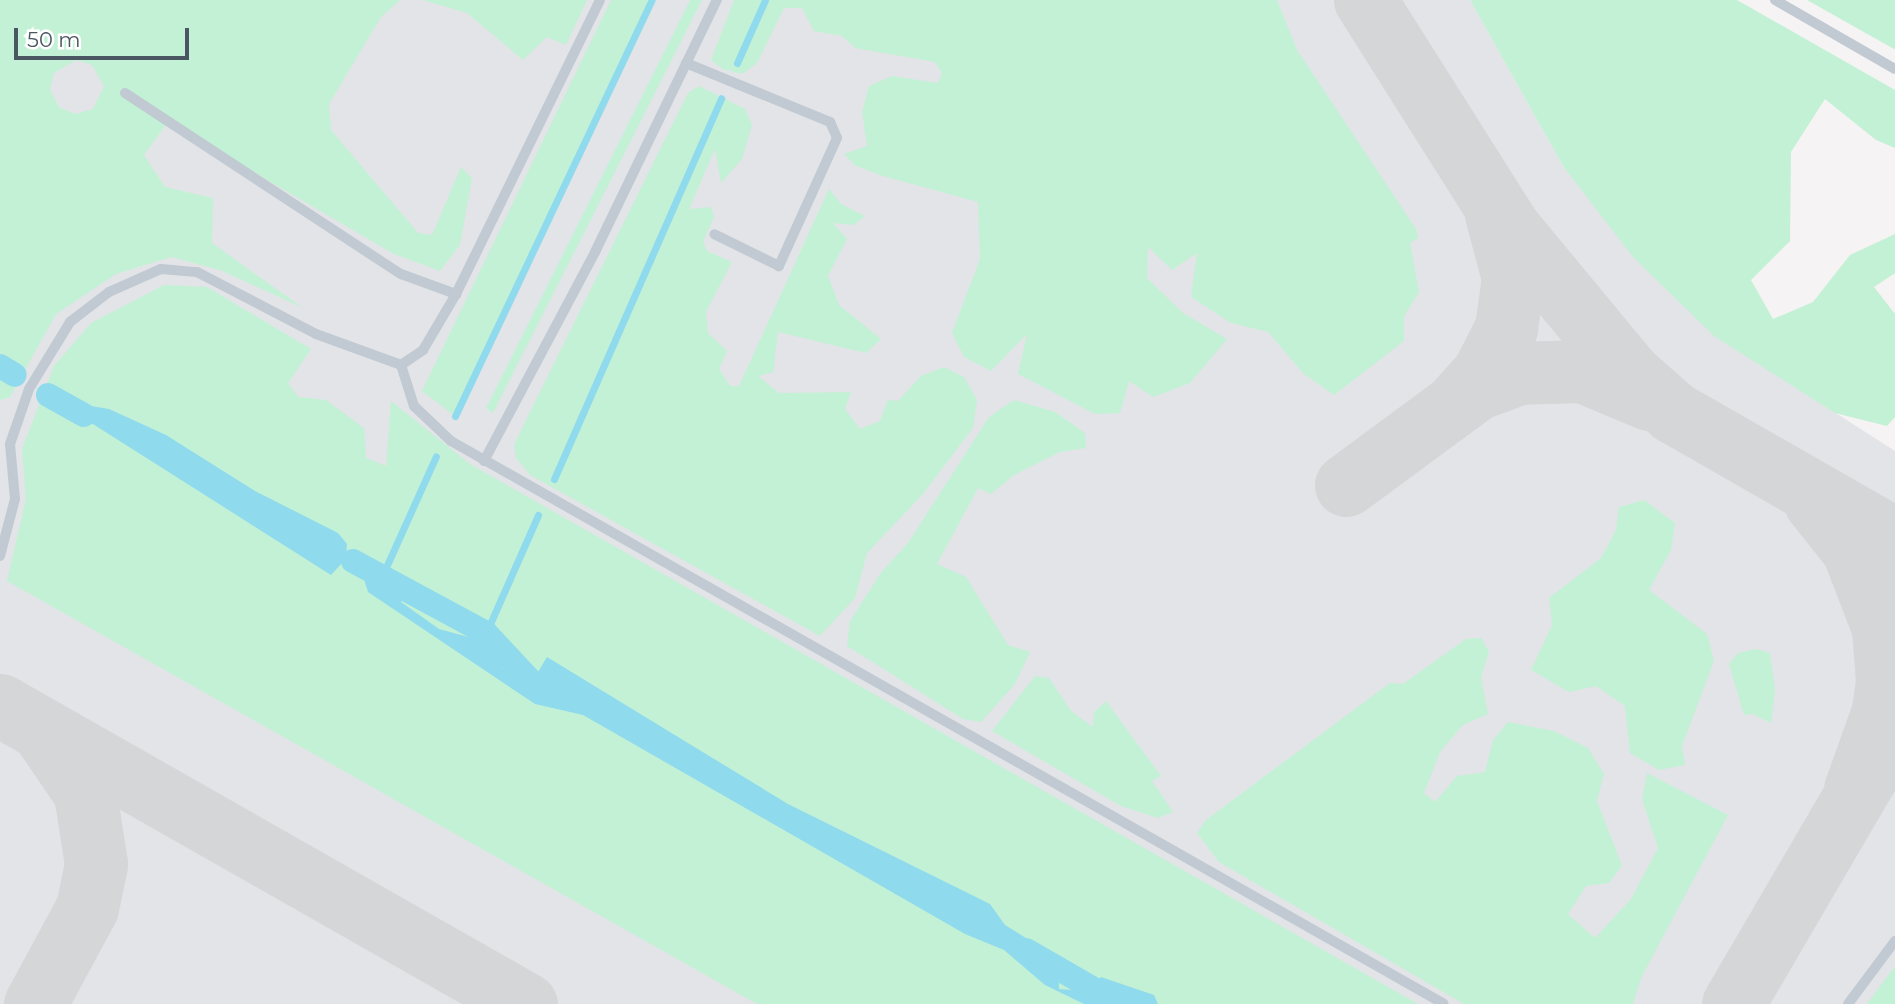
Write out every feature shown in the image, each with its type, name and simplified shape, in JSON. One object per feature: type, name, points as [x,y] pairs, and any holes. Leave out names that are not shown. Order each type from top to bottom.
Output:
[{"type":"lane","points":[[401,365],[423,350],[456,294],[600,0]]},
{"type":"lane","points":[[484,461],[596,252],[717,0]]},
{"type":"lane","points":[[1775,0],[1895,69]]},
{"type":"lane","points":[[686,63],[830,122],[838,138],[779,266],[714,234]]},
{"type":"lane","points":[[125,93],[401,274],[456,294]]},
{"type":"lane","points":[[0,556],[15,499],[10,444],[29,389],[70,323],[109,292],[161,270],[197,272],[316,334],[401,365]]},
{"type":"lane","points":[[401,365],[414,406],[451,441],[1444,1004]]},
{"type":"lane","points":[[1848,1004],[1895,941]]},
{"type":"shaded area","points":[[0,0],[1470,0],[1563,166],[1714,335],[1895,451],[1895,1004],[0,1004]]},
{"type":"green space","points":[[0,0],[400,0],[381,17],[329,104],[331,130],[418,233],[432,235],[461,167],[472,178],[460,245],[440,271],[394,254],[168,122],[144,155],[165,187],[213,198],[212,243],[303,308],[220,270],[171,257],[116,274],[56,314],[10,397],[0,400]],"holes":[[[76,60],[92,65],[104,86],[93,109],[75,114],[59,107],[50,90],[54,73]]]},
{"type":"green space","points":[[423,0],[587,0],[566,45],[547,37],[523,60],[467,13]]},
{"type":"green space","points":[[611,0],[652,0],[455,416],[422,391]]},
{"type":"green space","points":[[690,0],[702,0],[493,413],[486,408]]},
{"type":"green space","points":[[734,0],[1277,0],[1297,50],[1416,229],[1418,238],[1410,243],[1419,292],[1404,316],[1404,341],[1334,395],[1304,374],[1268,332],[1231,323],[1191,297],[1197,253],[1172,270],[1148,247],[1147,278],[1183,313],[1227,339],[1190,383],[1153,397],[1129,381],[1120,413],[1095,414],[1018,374],[1027,334],[991,371],[964,357],[952,333],[980,259],[978,202],[883,176],[856,166],[844,154],[867,146],[862,112],[869,86],[892,76],[938,83],[942,73],[935,62],[855,48],[842,36],[814,31],[802,8],[784,8],[757,63],[742,74],[723,69],[711,60]]},
{"type":"green space","points":[[1470,0],[1737,0],[1895,90],[1895,148],[1876,140],[1825,99],[1791,152],[1790,241],[1751,280],[1773,319],[1813,302],[1850,255],[1895,234],[1895,273],[1874,287],[1895,314],[1895,417],[1887,426],[1835,413],[1714,336],[1633,257],[1563,166]]},
{"type":"green space","points":[[1807,0],[1895,0],[1895,49],[1894,49]]},
{"type":"green space","points":[[699,86],[745,109],[752,125],[742,159],[721,183],[715,149],[689,209],[711,207],[714,217],[703,242],[707,251],[732,262],[706,312],[708,333],[727,351],[719,369],[730,386],[739,386],[829,189],[841,204],[865,216],[854,225],[833,223],[847,239],[828,276],[839,305],[881,339],[866,353],[778,332],[773,372],[758,376],[779,393],[851,392],[845,409],[860,429],[880,421],[888,400],[898,401],[921,376],[944,367],[964,377],[977,400],[973,428],[922,495],[867,553],[855,598],[820,636],[530,475],[516,458],[514,445],[526,420],[688,93]]},
{"type":"green space","points":[[164,285],[207,287],[311,349],[288,383],[298,397],[326,400],[364,428],[366,458],[386,466],[391,401],[470,464],[1418,1004],[757,1004],[7,581],[26,499],[22,449],[54,366],[91,323]]},
{"type":"green space","points":[[1014,400],[1055,412],[1085,433],[1086,448],[1060,452],[1014,475],[991,494],[978,488],[937,564],[966,577],[1008,645],[1030,652],[1015,684],[981,722],[963,719],[847,646],[850,621],[880,574],[908,543],[989,417]]},
{"type":"green space","points":[[1644,500],[1675,523],[1671,550],[1649,590],[1707,634],[1714,661],[1682,746],[1685,765],[1659,770],[1630,753],[1625,706],[1596,686],[1569,692],[1531,670],[1552,625],[1549,598],[1601,558],[1616,530],[1619,507]]},
{"type":"green space","points":[[1481,638],[1489,652],[1481,677],[1488,714],[1463,725],[1440,752],[1424,793],[1435,802],[1457,776],[1485,772],[1493,740],[1508,722],[1554,731],[1588,748],[1604,774],[1597,801],[1622,866],[1609,883],[1586,886],[1568,914],[1595,938],[1631,899],[1658,848],[1642,799],[1647,773],[1728,815],[1641,978],[1633,1004],[1464,1004],[1219,862],[1197,833],[1206,820],[1390,683],[1403,684],[1466,639]]},
{"type":"green space","points":[[1756,649],[1770,653],[1775,690],[1771,723],[1753,714],[1744,715],[1729,664],[1738,653]]},
{"type":"green space","points":[[1035,676],[1049,678],[1071,711],[1093,727],[1094,712],[1106,701],[1161,776],[1152,781],[1173,812],[1158,818],[1121,806],[992,731]]},
{"type":"green space","points":[[1895,966],[1895,1004],[1867,1004]]},
{"type":"water","points":[[55,400],[109,409],[166,435],[255,491],[338,533],[347,544],[346,557],[400,585],[405,596],[401,602],[439,629],[476,639],[486,633],[502,668],[532,682],[547,657],[788,804],[990,904],[1005,925],[1058,958],[1059,989],[1087,991],[1101,977],[1154,995],[1158,1004],[1084,1004],[1045,985],[1004,950],[965,934],[583,715],[535,704],[368,592],[364,579],[349,566],[342,563],[331,575]]},
{"type":"waterway","points":[[455,416],[652,0]]},
{"type":"waterway","points":[[737,63],[765,0]]},
{"type":"waterway","points":[[554,479],[721,98]]},
{"type":"waterway","points":[[0,366],[15,375]]},
{"type":"waterway","points":[[48,395],[84,415]]},
{"type":"waterway","points":[[383,574],[436,456]]},
{"type":"waterway","points":[[486,633],[538,515]]},
{"type":"waterway","points":[[353,561],[486,633],[532,682],[560,697]]},
{"type":"waterway","points":[[1026,950],[1120,1004]]},
{"type":"taxiway","points":[[1365,0],[1510,229],[1629,373],[1673,412],[1895,539]]},
{"type":"taxiway","points":[[1456,403],[1483,373],[1506,328],[1513,278],[1496,214]]},
{"type":"taxiway","points":[[1346,485],[1476,389],[1519,373],[1582,371],[1649,399]]},
{"type":"taxiway","points":[[1815,502],[1853,550],[1883,628],[1887,681],[1883,711],[1855,789]]},
{"type":"taxiway","points":[[0,705],[526,1004]]},
{"type":"taxiway","points":[[35,1004],[87,908],[96,864],[85,793],[44,733]]},
{"type":"taxiway","points":[[1733,1004],[1879,754]]}]
